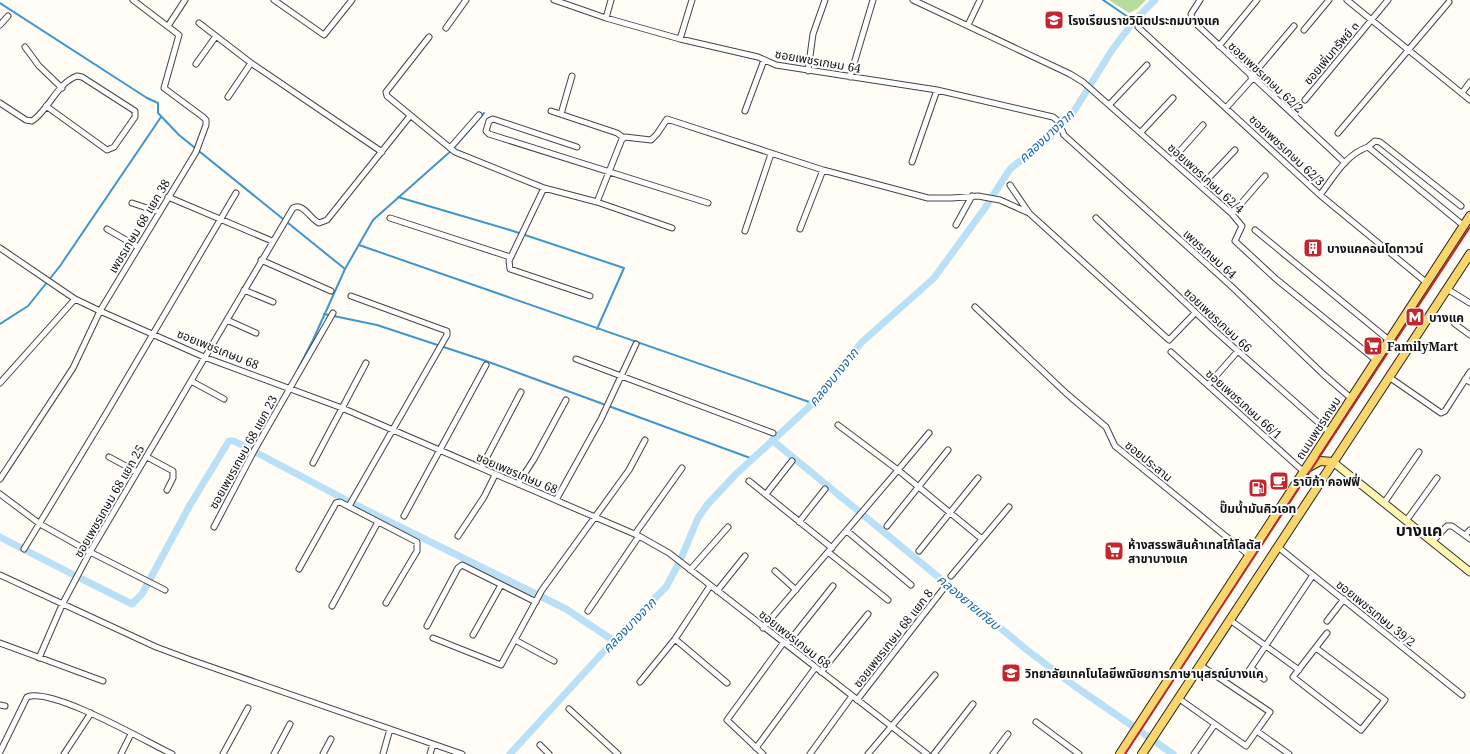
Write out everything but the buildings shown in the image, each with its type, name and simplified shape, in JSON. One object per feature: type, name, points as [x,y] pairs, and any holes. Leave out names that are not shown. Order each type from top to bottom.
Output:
[{"type":"main road","name":"ถนนเพชรเกษม","points":[[1120,754],[1470,216]]},
{"type":"main road","points":[[1142,754],[1470,254]]},
{"type":"main road","points":[[1304,472],[1316,462],[1333,462],[1470,572]]},
{"type":"street","points":[[133,0],[168,26],[184,0]]},
{"type":"street","points":[[274,0],[324,35],[352,0]]},
{"type":"street","points":[[446,28],[466,0]]},
{"type":"street","name":"ซอยเพชรเกษม 64","points":[[554,0],[606,18],[680,39],[758,57],[776,65],[937,90],[1053,117],[1058,121]]},
{"type":"street","points":[[606,18],[611,0]]},
{"type":"street","points":[[680,39],[692,0]]},
{"type":"street","points":[[808,70],[813,34],[825,0]]},
{"type":"street","points":[[850,77],[873,0]]},
{"type":"street","name":"ซอยเพชรเกษม 62/4","points":[[913,0],[1070,74],[1083,82],[1110,104],[1232,214],[1242,225],[1235,241],[1276,279],[1377,361]]},
{"type":"street","points":[[968,25],[980,0]]},
{"type":"street","name":"ซอยเพชรเกษม 62/2","points":[[1200,0],[1191,14],[1193,21],[1252,78],[1345,163]]},
{"type":"street","points":[[1219,46],[1257,0]]},
{"type":"street","points":[[1304,30],[1329,0]]},
{"type":"street","points":[[1347,0],[1470,100]]},
{"type":"street","name":"ซอยเพิ่มทรัพย์ ๓","points":[[1305,100],[1388,0]]},
{"type":"street","points":[[1338,133],[1448,2]]},
{"type":"street","points":[[0,25],[8,16]]},
{"type":"street","points":[[199,23],[251,62],[382,152],[410,116]]},
{"type":"street","name":"เพชรเกษม 68 แยก 38","points":[[0,479],[73,368],[100,311],[200,144],[206,120],[164,88],[179,36],[168,26]]},
{"type":"street","points":[[1226,108],[1294,26]]},
{"type":"street","name":"ซอยเพชรเกษม 62/3","points":[[1138,27],[1320,195],[1427,283]]},
{"type":"street","points":[[196,64],[216,36]]},
{"type":"street","points":[[429,37],[386,92],[387,96],[452,150],[544,188],[597,202],[672,228]]},
{"type":"street","points":[[25,47],[39,66],[62,88]]},
{"type":"street","points":[[745,111],[764,60]]},
{"type":"street","points":[[228,97],[251,62]]},
{"type":"street","points":[[1110,104],[1147,64]]},
{"type":"street","points":[[0,103],[26,120],[32,121],[72,78],[77,76],[82,77],[135,111],[135,116],[114,146],[107,150],[46,106]]},
{"type":"street","points":[[561,114],[572,76]]},
{"type":"street","points":[[1462,93],[1470,82]]},
{"type":"street","points":[[912,162],[937,90]]},
{"type":"street","points":[[1141,132],[1173,98]]},
{"type":"street","points":[[551,111],[616,133],[624,138],[651,140],[667,119],[823,170],[928,198],[975,196],[1000,200],[1029,212]]},
{"type":"street","points":[[452,150],[479,115]]},
{"type":"street","points":[[577,147],[493,119],[489,121],[486,130],[489,134],[708,203]]},
{"type":"street","name":"เพชรเกษม 64","points":[[1058,121],[1064,134],[1230,285],[1323,374],[1352,399]]},
{"type":"street","points":[[1172,160],[1203,125]]},
{"type":"street","points":[[597,202],[624,138]]},
{"type":"street","points":[[1320,195],[1345,163],[1360,150],[1377,141],[1461,206]]},
{"type":"street","points":[[1368,147],[1464,226]]},
{"type":"street","points":[[1201,186],[1235,150]]},
{"type":"street","points":[[1384,160],[1390,151]]},
{"type":"street","name":"ซอยเพชรเกษม 68 แยก 25","points":[[39,658],[62,605],[90,552],[147,457],[286,217],[293,208],[296,206],[301,206],[316,222],[323,223],[382,152]]},
{"type":"street","points":[[745,231],[771,154]]},
{"type":"street","points":[[1403,175],[1409,166]]},
{"type":"street","points":[[800,229],[823,170]]},
{"type":"street","points":[[1232,214],[1265,176]]},
{"type":"street","points":[[1010,185],[1029,212],[1169,340],[1195,313]]},
{"type":"street","points":[[544,188],[510,258],[508,266],[510,269],[590,296]]},
{"type":"street","points":[[24,548],[126,381],[152,333],[236,193]]},
{"type":"street","points":[[956,225],[975,196]]},
{"type":"street","points":[[168,197],[272,241]]},
{"type":"street","points":[[132,203],[159,212]]},
{"type":"street","points":[[390,218],[510,258]]},
{"type":"street","name":"ซอยเพชรเกษม 66","points":[[1096,218],[1237,352],[1330,433]]},
{"type":"street","points":[[107,229],[138,247]]},
{"type":"street","points":[[1255,230],[1390,341]]},
{"type":"street","name":"ซอยเพชรเกษม 68","points":[[0,248],[75,299],[100,311],[204,357],[342,408],[637,535],[669,553],[763,628],[785,643],[815,668],[927,754]]},
{"type":"street","points":[[261,260],[331,291]]},
{"type":"street","points":[[1447,289],[1470,303]]},
{"type":"street","points":[[244,290],[273,302]]},
{"type":"street","points":[[349,506],[436,355],[447,332],[351,296]]},
{"type":"street","points":[[0,383],[75,299]]},
{"type":"street","name":"ซอยประสาน","points":[[975,307],[1067,394],[1106,426],[1115,446],[1250,556]]},
{"type":"street","name":"ซอยเพชรเกษม 68 แยก 23","points":[[214,527],[333,313]]},
{"type":"street","points":[[227,320],[256,333]]},
{"type":"street","points":[[1455,324],[1470,335]]},
{"type":"street","points":[[556,500],[601,419],[636,344]]},
{"type":"street","name":"ซอยเพชรเกษม 66/1","points":[[1171,352],[1304,472]]},
{"type":"street","points":[[1208,385],[1237,352]]},
{"type":"street","points":[[576,359],[773,433]]},
{"type":"street","points":[[313,463],[366,363]]},
{"type":"street","points":[[404,516],[486,365]]},
{"type":"street","points":[[1389,377],[1441,413],[1445,411],[1470,372]]},
{"type":"street","points":[[1465,379],[1470,382]]},
{"type":"street","points":[[191,381],[224,399]]},
{"type":"street","points":[[481,468],[521,392]]},
{"type":"street","points":[[518,484],[534,459],[566,400]]},
{"type":"street","points":[[838,425],[898,470],[982,539]]},
{"type":"street","points":[[763,628],[929,433]]},
{"type":"street","points":[[433,638],[501,665],[542,590],[628,470],[645,440]]},
{"type":"street","points":[[887,526],[948,450]]},
{"type":"street","points":[[1384,503],[1419,452]]},
{"type":"street","points":[[109,457],[137,472]]},
{"type":"street","points":[[147,457],[173,471],[173,478],[167,490]]},
{"type":"street","points":[[766,494],[792,460]]},
{"type":"street","points":[[588,611],[682,468]]},
{"type":"street","points":[[458,536],[484,497],[495,475]]},
{"type":"street","points":[[919,551],[978,478]]},
{"type":"street","points":[[1406,521],[1437,478]]},
{"type":"street","points":[[749,481],[799,522],[888,600]]},
{"type":"street","points":[[799,522],[825,489]]},
{"type":"street","points":[[0,494],[40,524],[90,552],[165,590]]},
{"type":"street","points":[[299,570],[336,503],[340,502],[417,542],[417,551],[386,603]]},
{"type":"street","points":[[951,576],[1009,507]]},
{"type":"street","points":[[332,606],[378,522]]},
{"type":"street","points":[[1432,542],[1443,528],[1447,526],[1452,526],[1470,539]]},
{"type":"street","points":[[688,568],[728,527]]},
{"type":"street","points":[[1465,535],[1470,530]]},
{"type":"street","points":[[847,531],[911,585]]},
{"type":"street","name":"ซอยเพชรเกษม 39/2","points":[[1278,546],[1462,695]]},
{"type":"street","points":[[717,591],[745,556]]},
{"type":"street","points":[[427,626],[458,568],[462,565],[501,585],[537,600]]},
{"type":"street","points":[[774,571],[796,590]]},
{"type":"street","points":[[1246,675],[1314,575]]},
{"type":"street","points":[[0,576],[62,605],[190,660],[462,754]]},
{"type":"street","points":[[473,635],[501,585]]},
{"type":"street","points":[[640,682],[675,639],[710,586]]},
{"type":"street","points":[[763,754],[727,720],[785,643],[833,586]]},
{"type":"street","name":"ซอยเพชรเกษม 68 แยก 8","points":[[810,754],[944,588]]},
{"type":"street","points":[[1326,621],[1344,599]]},
{"type":"street","points":[[821,672],[868,614]]},
{"type":"street","points":[[1230,620],[1299,670]]},
{"type":"street","points":[[1316,648],[1384,700],[1361,730],[1293,678],[1327,633]]},
{"type":"street","points":[[675,639],[728,683]]},
{"type":"street","points":[[514,640],[554,661]]},
{"type":"street","points":[[0,643],[103,681]]},
{"type":"street","points":[[1178,698],[1246,746],[1258,732],[1270,712],[1200,665]]},
{"type":"street","points":[[756,748],[815,668]]},
{"type":"street","points":[[1251,668],[1264,679]]},
{"type":"street","points":[[868,754],[935,675]]},
{"type":"street","points":[[0,752],[27,697],[37,695],[46,696],[91,713],[172,754]]},
{"type":"street","points":[[934,754],[973,704]]},
{"type":"street","points":[[223,754],[248,708]]},
{"type":"street","points":[[569,709],[618,754]]},
{"type":"street","points":[[64,754],[91,713]]},
{"type":"street","points":[[1036,722],[1079,754]]},
{"type":"street","points":[[274,754],[290,724]]},
{"type":"street","points":[[1194,754],[1215,724]]},
{"type":"street","points":[[383,754],[390,729]]},
{"type":"street","points":[[1258,732],[1289,754]]},
{"type":"street","points":[[121,754],[131,734]]},
{"type":"street","points":[[993,754],[1008,734]]},
{"type":"street","points":[[323,754],[331,739]]},
{"type":"street","points":[[430,754],[433,744]]},
{"type":"street","points":[[540,745],[549,754]]},
{"type":"green space","points":[[1109,0],[1146,0],[1137,9],[1129,13]]},
{"type":"waterway","points":[[1103,0],[1134,21]]},
{"type":"waterway","name":"คลองบางจาก","points":[[510,754],[628,625],[666,587],[679,563],[698,518],[707,505],[735,475],[809,407],[862,342],[934,278],[985,208],[1010,169],[1050,137],[1071,116],[1112,50],[1134,21],[1155,0]]},
{"type":"waterway","points":[[0,3],[147,98],[158,103],[158,113],[179,135],[345,269]]},
{"type":"waterway","points":[[298,369],[313,340],[345,269],[373,220],[452,150],[484,113]]},
{"type":"waterway","points":[[0,324],[28,306],[60,266],[161,117]]},
{"type":"waterway","points":[[398,197],[510,230],[624,268],[597,329]]},
{"type":"waterway","points":[[359,245],[812,403]]},
{"type":"waterway","points":[[324,314],[377,325],[486,361],[753,459]]},
{"type":"waterway","name":"คลองยายเทียบ","points":[[772,440],[1027,650],[1076,687],[1173,754]]},
{"type":"waterway","points":[[82,579],[132,604],[142,594],[190,505],[229,441],[234,441],[249,449]]},
{"type":"waterway","points":[[259,454],[346,500]]},
{"type":"waterway","points":[[356,505],[566,609],[614,641]]},
{"type":"waterway","points":[[0,537],[72,574]]},
{"type":"railway","points":[[1125,754],[1470,227]]},
{"type":"place","name":"โรงเรียนราชวินิตประถมบางแค","points":[[1054,20]]},
{"type":"place","name":"บางแคคอนโดทาวน์","points":[[1313,248]]},
{"type":"place","name":"บางแค","points":[[1415,317]]},
{"type":"place","name":"FamilyMart","points":[[1373,346]]},
{"type":"place","name":"ราบิก้า คอฟฟี่","points":[[1279,481]]},
{"type":"place","name":"ปั๊มน้ำมันคิวเอท","points":[[1258,488]]},
{"type":"place","name":"ห้างสรรพสินค้าเทสโก้โลตัส สาขาบางแค","points":[[1114,551]]},
{"type":"place","name":"วิทยาลัยเทคโนโลยีพณิชยการภาษานุสรณ์บางแค","points":[[1011,673]]},
{"type":"district","name":"บางแค","points":[[1419,530]]}]
